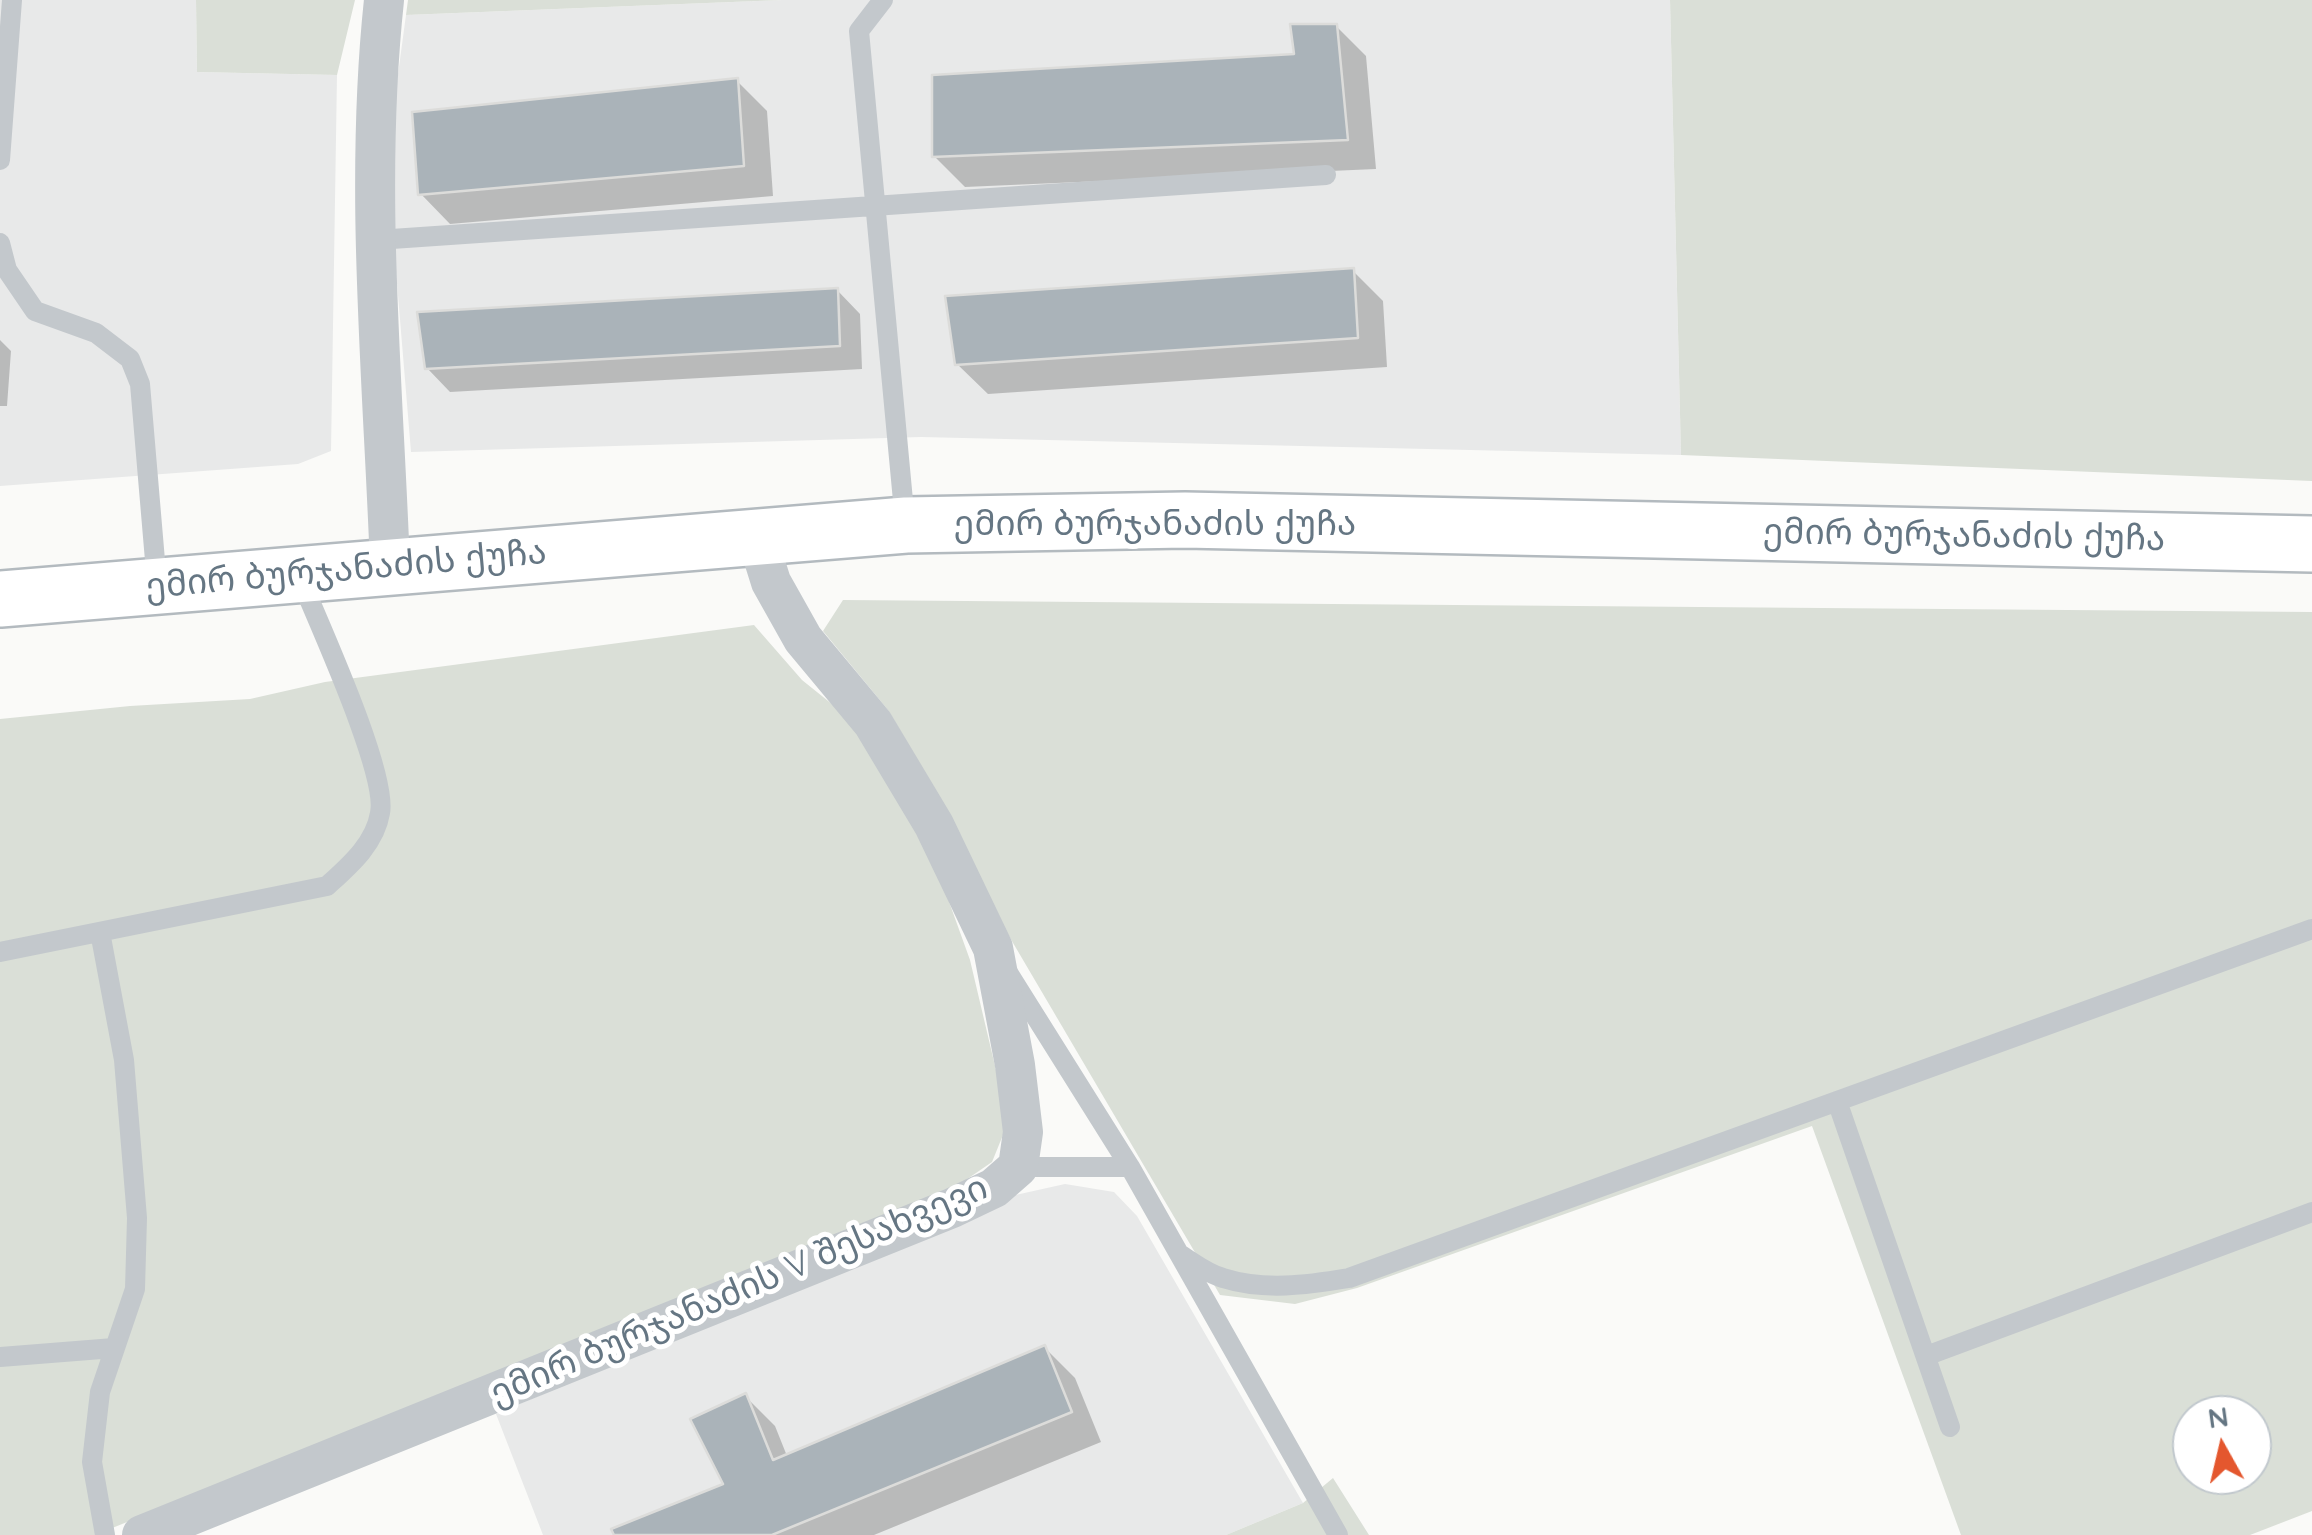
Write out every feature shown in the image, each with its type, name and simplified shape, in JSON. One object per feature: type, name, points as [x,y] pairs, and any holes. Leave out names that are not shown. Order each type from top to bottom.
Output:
[{"type":"street","points":[[384,0],[376,75],[374,187],[390,566]]},
{"type":"street","name":"ემირ ბურჯანაძის ქუჩა","points":[[0,599],[906,525],[1185,520],[2312,544]]},
{"type":"street","name":"ემირ ბურჯანაძის V შესახვევი","points":[[142,1535],[952,1208],[994,1188],[1018,1168],[1021,1115],[993,948],[934,825],[873,723],[803,639],[771,582],[757,537]]},
{"type":"lane","points":[[0,160],[12,0]]},
{"type":"lane","points":[[883,0],[858,31],[906,525]]},
{"type":"lane","points":[[378,240],[1326,175]]},
{"type":"lane","points":[[0,242],[8,270],[35,311],[96,333],[130,359],[140,384],[157,585]]},
{"type":"lane","points":[[0,952],[327,886],[362,853],[381,812],[374,761],[298,573]]},
{"type":"lane","points":[[1181,1255],[1220,1278],[1258,1285],[1302,1286],[1349,1278],[2312,929]]},
{"type":"lane","points":[[100,932],[124,1060],[137,1218],[135,1289],[100,1392],[92,1462],[106,1535]]},
{"type":"lane","points":[[993,948],[1130,1167],[1338,1535]]},
{"type":"lane","points":[[1836,1102],[1950,1427]]},
{"type":"lane","points":[[1018,1168],[1130,1167]]},
{"type":"lane","points":[[1926,1356],[2312,1212]]},
{"type":"lane","points":[[0,1357],[114,1348]]},
{"type":"shaded area","points":[[0,0],[196,0],[197,72],[337,75],[331,451],[298,464],[0,486]]},
{"type":"shaded area","points":[[196,0],[355,0],[337,75],[197,72]]},
{"type":"shaded area","points":[[408,0],[782,0],[406,15]]},
{"type":"shaded area","points":[[782,0],[1670,0],[1681,455],[921,437],[411,452],[393,235],[393,111],[406,15]]},
{"type":"shaded area","points":[[1670,0],[2312,0],[2312,481],[1681,455]]},
{"type":"shaded area","points":[[843,600],[2312,612],[2312,1511],[2250,1535],[1961,1535],[1812,1126],[1357,1288],[1295,1304],[1220,1295],[1006,931],[945,807],[888,710],[823,631]]},
{"type":"shaded area","points":[[754,625],[802,680],[858,725],[934,860],[970,960],[1004,1104],[1005,1130],[992,1162],[960,1184],[95,1535],[0,1535],[0,719],[250,699],[325,682]]},
{"type":"shaded area","points":[[1065,1184],[1114,1192],[1137,1216],[1303,1503],[1226,1535],[543,1535],[496,1414],[1011,1196]]},
{"type":"shaded area","points":[[1333,1478],[1369,1535],[1226,1535],[1303,1503]]},
{"type":"building","points":[[1290,24],[1337,24],[1348,140],[932,157],[932,75],[1294,54]]},
{"type":"building","points":[[738,78],[744,166],[418,195],[412,112]]},
{"type":"building","points":[[1354,268],[1358,338],[955,365],[945,296]]},
{"type":"building","points":[[838,288],[840,346],[425,369],[417,312]]},
{"type":"building","points":[[1045,1345],[1072,1412],[772,1535],[614,1535],[611,1529],[723,1484],[690,1419],[746,1393],[773,1460]]}]
